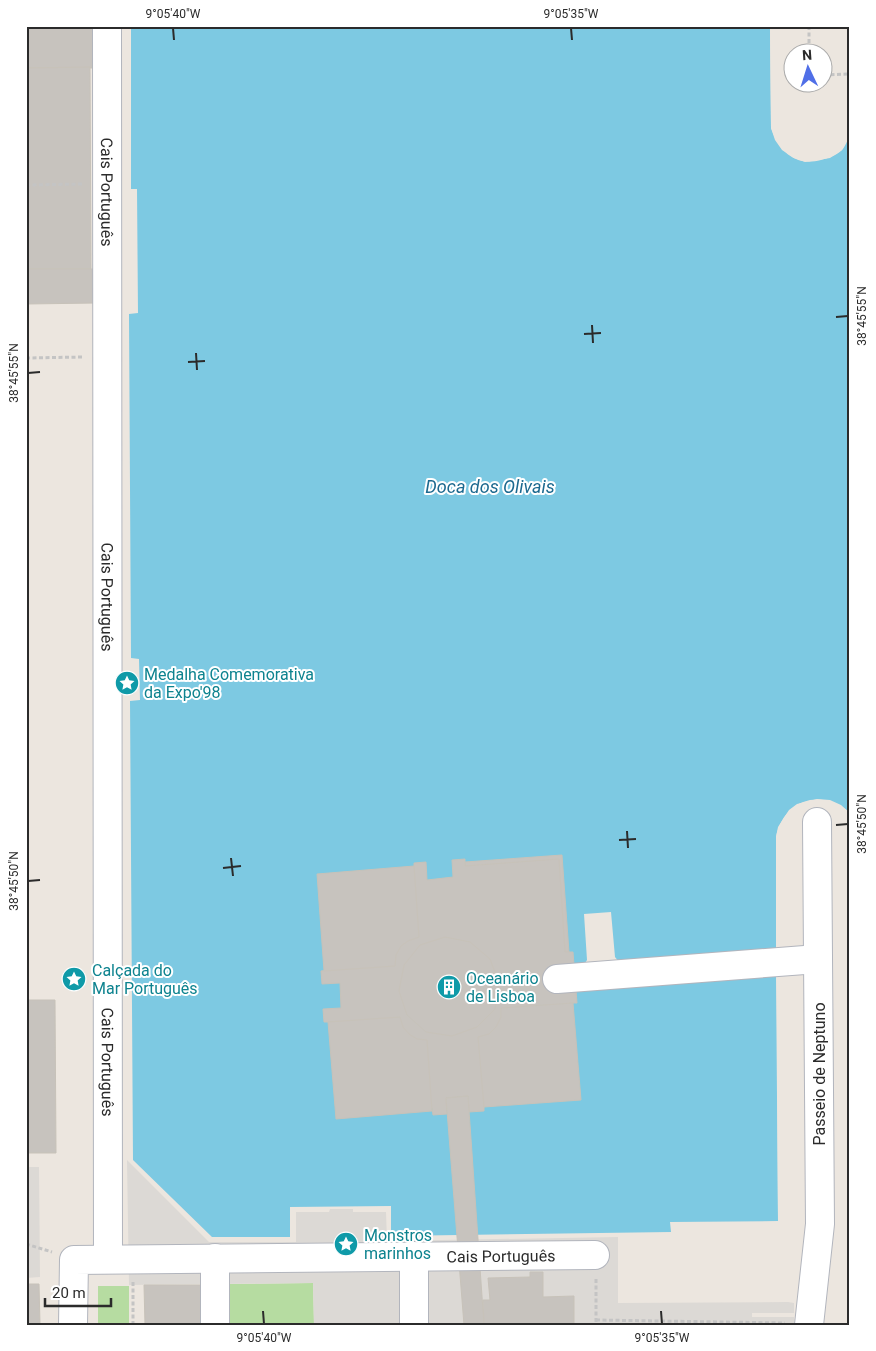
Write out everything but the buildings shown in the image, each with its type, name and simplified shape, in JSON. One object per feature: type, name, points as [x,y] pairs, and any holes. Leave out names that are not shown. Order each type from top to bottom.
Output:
[{"type":"street","name":"Cais Português","points":[[108,26],[107,357],[120,1259]]},
{"type":"street","name":"Passeio de Neptuno","points":[[809,1324],[820,1224],[817,822]]},
{"type":"street","points":[[558,979],[818,959]]},
{"type":"street","name":"Cais Português","points":[[73,1325],[74,1260],[596,1255]]},
{"type":"street","points":[[414,1256],[414,1325]]},
{"type":"street","points":[[215,1258],[215,1325]]},
{"type":"path","points":[[809,26],[809,42]]},
{"type":"path","points":[[834,75],[850,74]]},
{"type":"path","points":[[26,185],[107,184]]},
{"type":"path","points":[[26,358],[107,357]]},
{"type":"path","points":[[596,1255],[596,1322],[809,1324]]},
{"type":"path","points":[[120,1259],[133,1325]]},
{"type":"green space","points":[[313,1283],[314,1325],[224,1325],[224,1284]]},
{"type":"green space","points":[[98,1286],[129,1286],[129,1325],[98,1325]]},
{"type":"shaded area","points":[[127,1160],[209,1242],[296,1242],[296,1212],[329,1212],[330,1209],[353,1209],[353,1212],[386,1212],[387,1241],[618,1237],[618,1303],[788,1302],[794,1303],[794,1313],[752,1313],[752,1317],[794,1317],[794,1325],[574,1325],[574,1296],[543,1297],[542,1272],[530,1272],[530,1277],[489,1278],[490,1300],[483,1300],[484,1325],[314,1325],[313,1283],[129,1285]]},
{"type":"shaded area","points":[[26,1167],[39,1167],[40,1277],[26,1278]]},
{"type":"water","name":"Doca dos Olivais","points":[[131,26],[770,26],[771,128],[783,150],[796,159],[812,162],[837,154],[843,149],[850,136],[850,813],[839,805],[827,801],[805,801],[795,806],[787,814],[780,824],[776,837],[778,1221],[670,1222],[671,1232],[391,1236],[391,1206],[290,1207],[290,1237],[212,1237],[133,1160],[130,701],[140,700],[139,659],[131,658],[129,314],[138,313],[137,189],[131,189]]},
{"type":"pier","points":[[770,26],[773,26],[773,128],[777,139],[784,148],[795,156],[805,159],[829,155],[841,148],[850,134],[842,150],[830,158],[805,162],[794,158],[782,150],[775,140],[771,128]]},
{"type":"pier","points":[[817,799],[830,800],[841,805],[850,815],[829,802],[808,802],[791,811],[780,828],[778,837],[780,1221],[778,1221],[776,973],[585,963],[587,960],[584,914],[611,912],[615,957],[619,962],[776,950],[776,837],[778,827],[789,810],[797,804]]},
{"type":"place","name":"Medalha Comemorativa da Expo'98","points":[[127,683]]},
{"type":"place","name":"Calçada do Mar Português","points":[[74,979]]},
{"type":"place","name":"Oceanário de Lisboa","points":[[449,987]]},
{"type":"place","name":"Monstros marinhos","points":[[346,1244]]}]
